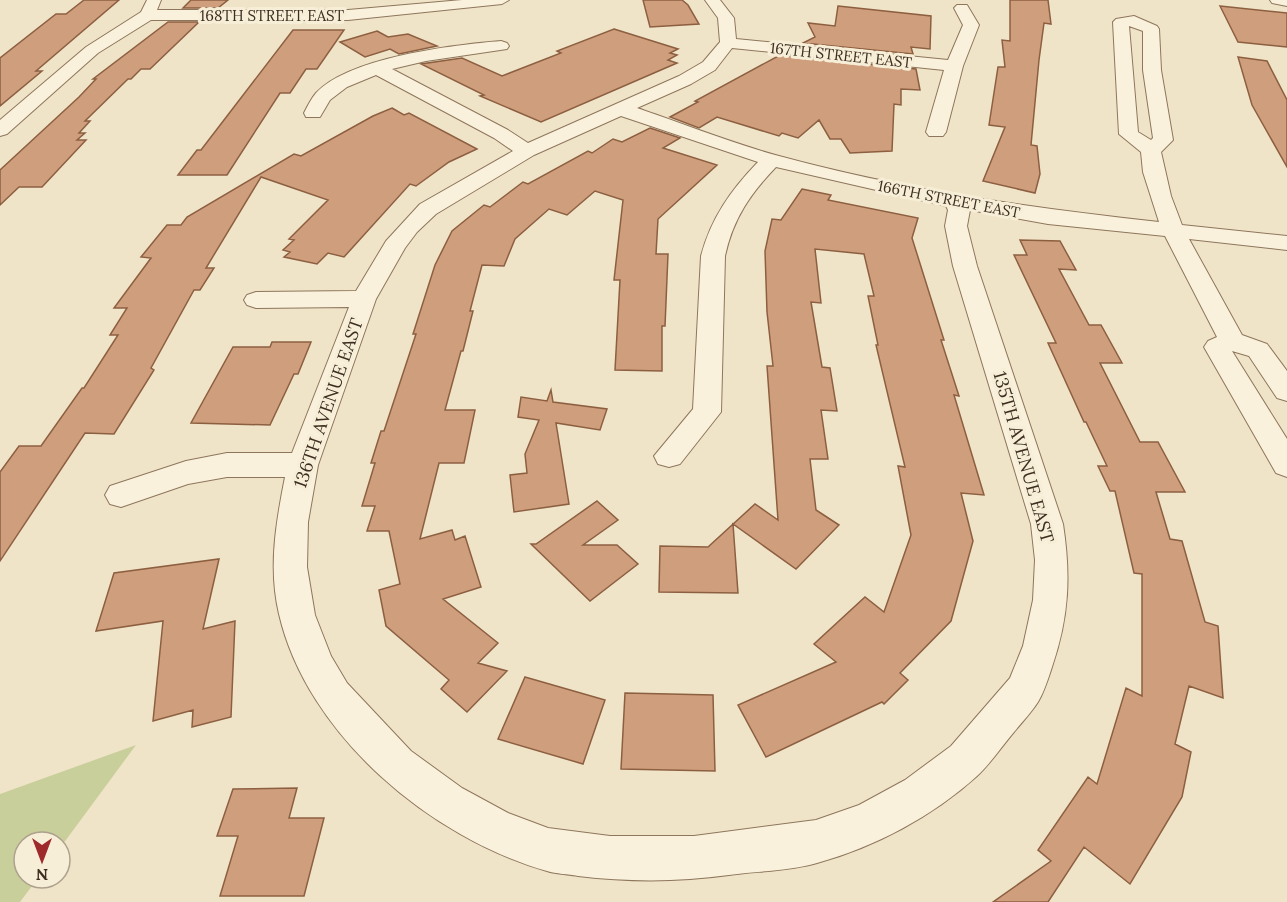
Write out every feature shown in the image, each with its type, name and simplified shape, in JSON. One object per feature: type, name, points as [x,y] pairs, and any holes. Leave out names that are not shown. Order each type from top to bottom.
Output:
[{"type":"street","points":[[299,16],[312,0]]},
{"type":"street","name":"168TH STREET EAST","points":[[151,8],[299,16],[405,11],[502,0]]},
{"type":"street","points":[[712,0],[726,18],[728,43]]},
{"type":"street","points":[[1277,0],[1287,2]]},
{"type":"street","points":[[0,130],[92,50],[151,8]]},
{"type":"street","points":[[936,132],[954,66],[971,25],[962,8]]},
{"type":"street","points":[[1134,16],[1151,30],[1152,70],[1163,140],[1151,150],[1129,134],[1121,22],[1134,16]]},
{"type":"street","name":"167TH STREET EAST","points":[[728,43],[954,66]]},
{"type":"street","name":"136TH AVENUE EAST","points":[[694,858],[610,858],[548,850],[496,830],[447,803],[397,765],[333,696],[316,665],[297,615],[290,567],[292,522],[303,465],[364,299],[394,246],[408,227],[428,209],[527,151],[698,73],[709,66],[728,43]]},
{"type":"street","points":[[313,113],[315,105],[323,94],[339,84],[378,69],[429,54],[501,46]]},
{"type":"street","points":[[378,69],[501,134],[527,151]]},
{"type":"street","name":"166TH STREET EAST","points":[[620,109],[772,160],[891,189],[1048,217],[1287,243]]},
{"type":"street","points":[[1151,150],[1151,168],[1174,232],[1224,344],[1287,465]]},
{"type":"street","points":[[669,456],[707,412],[714,256],[718,231],[747,185],[772,160]]},
{"type":"street","name":"135TH AVENUE EAST","points":[[694,858],[816,842],[869,823],[920,795],[965,760],[1025,689],[1041,646],[1051,600],[1051,548],[1047,525],[1030,466],[965,266],[956,226],[959,210],[955,200]]},
{"type":"street","points":[[256,300],[364,299]]},
{"type":"street","points":[[1224,344],[1258,350],[1287,391]]},
{"type":"street","points":[[121,495],[186,473],[227,465],[303,465]]},
{"type":"green space","points":[[136,745],[72,832],[12,830],[12,890],[29,890],[20,902],[0,902],[0,794]]},
{"type":"building","points":[[84,0],[119,0],[36,71],[42,71],[0,106],[0,58],[56,14],[66,14]]},
{"type":"building","points":[[191,0],[228,0],[218,8],[183,8]]},
{"type":"building","points":[[643,0],[682,0],[688,5],[699,24],[650,27]]},
{"type":"building","points":[[1010,0],[1048,0],[1051,24],[1044,23],[1031,145],[1037,146],[1040,174],[1035,193],[983,181],[1005,127],[989,125],[998,67],[1005,67],[1002,40],[1010,41]]},
{"type":"building","points":[[838,6],[931,16],[930,49],[911,47],[913,54],[803,43],[815,37],[808,23],[835,26]]},
{"type":"building","points":[[1220,6],[1287,13],[1287,47],[1238,42]]},
{"type":"building","points":[[168,22],[199,22],[150,69],[141,69],[131,79],[128,79],[85,121],[90,121],[79,133],[85,133],[77,140],[86,140],[42,187],[19,187],[0,205],[0,170],[79,97],[96,79],[93,79]]},
{"type":"building","points":[[614,29],[678,49],[670,53],[677,55],[668,60],[677,63],[541,122],[480,96],[484,95],[421,64],[462,58],[502,76]]},
{"type":"building","points":[[293,30],[344,30],[317,69],[306,69],[290,93],[280,93],[227,175],[178,175],[197,150],[201,150]]},
{"type":"building","points":[[377,31],[388,37],[408,34],[437,46],[399,54],[390,49],[365,57],[340,42]]},
{"type":"building","points":[[780,55],[916,69],[920,90],[901,89],[901,105],[894,104],[892,151],[850,153],[841,139],[830,139],[819,120],[798,138],[782,133],[779,136],[717,117],[699,128],[670,117]]},
{"type":"building","points":[[1238,57],[1267,61],[1287,100],[1287,167],[1252,105]]},
{"type":"building","points":[[392,108],[404,115],[409,113],[477,149],[449,162],[416,186],[410,184],[344,257],[328,253],[317,264],[284,257],[290,252],[283,250],[294,240],[289,239],[328,200],[261,177],[206,268],[214,268],[200,290],[194,290],[151,368],[154,370],[114,434],[85,433],[0,561],[0,472],[19,446],[41,446],[84,388],[118,335],[110,335],[127,308],[114,308],[151,258],[141,257],[167,225],[181,225],[187,217],[294,154],[301,156]]},
{"type":"building","points":[[650,128],[680,138],[663,148],[717,165],[658,219],[656,254],[668,254],[665,326],[662,326],[662,371],[615,370],[620,280],[614,280],[623,200],[595,191],[567,215],[549,209],[515,239],[504,266],[482,265],[463,351],[461,351],[445,410],[475,410],[464,463],[439,463],[420,539],[452,530],[455,540],[465,536],[481,587],[443,599],[498,643],[478,663],[507,671],[467,712],[441,689],[449,680],[386,626],[379,590],[400,584],[389,531],[367,531],[375,506],[362,506],[375,463],[371,463],[381,431],[384,431],[416,334],[413,334],[435,265],[452,231],[484,205],[490,207],[523,182],[528,184],[588,151],[592,153],[613,139],[622,142]]},
{"type":"building","points":[[802,189],[831,195],[828,200],[918,218],[912,238],[944,340],[941,340],[959,396],[954,395],[984,495],[961,493],[973,541],[951,621],[900,673],[908,680],[884,704],[882,702],[766,757],[738,705],[836,662],[814,644],[865,597],[884,612],[911,535],[898,466],[905,467],[876,345],[878,345],[868,296],[874,296],[864,254],[815,249],[821,303],[811,302],[822,367],[830,368],[837,411],[821,410],[828,459],[810,459],[816,510],[839,525],[796,569],[733,524],[755,504],[778,520],[767,366],[773,366],[767,312],[765,251],[772,219],[781,220]]},
{"type":"building","points":[[1020,240],[1060,241],[1076,270],[1059,269],[1089,325],[1101,325],[1122,363],[1100,363],[1140,442],[1158,442],[1185,492],[1156,492],[1170,539],[1182,541],[1205,622],[1218,626],[1223,698],[1189,686],[1175,744],[1191,752],[1182,797],[1130,884],[1084,847],[1048,902],[993,902],[1051,861],[1038,850],[1088,777],[1097,784],[1126,688],[1142,696],[1142,574],[1134,573],[1115,491],[1110,491],[1098,466],[1107,466],[1048,343],[1056,343],[1014,255],[1027,255]]},
{"type":"building","points":[[272,342],[311,342],[298,374],[294,374],[270,425],[191,423],[233,347],[270,347]]},
{"type":"building","points":[[551,390],[553,402],[607,409],[600,430],[556,423],[569,504],[514,512],[510,475],[527,473],[525,454],[539,420],[518,417],[521,397],[547,401]]},
{"type":"building","points":[[597,501],[618,520],[583,545],[617,545],[638,564],[590,601],[531,544],[536,544]]},
{"type":"building","points":[[733,524],[738,593],[659,592],[660,546],[708,547]]},
{"type":"building","points":[[219,559],[203,629],[235,621],[231,717],[192,727],[193,710],[153,721],[163,621],[96,631],[114,573]]},
{"type":"building","points":[[525,677],[605,700],[583,764],[498,739]]},
{"type":"building","points":[[625,693],[713,695],[715,771],[621,769]]},
{"type":"building","points":[[297,788],[289,818],[324,818],[304,896],[220,896],[238,836],[217,836],[233,789]]}]
